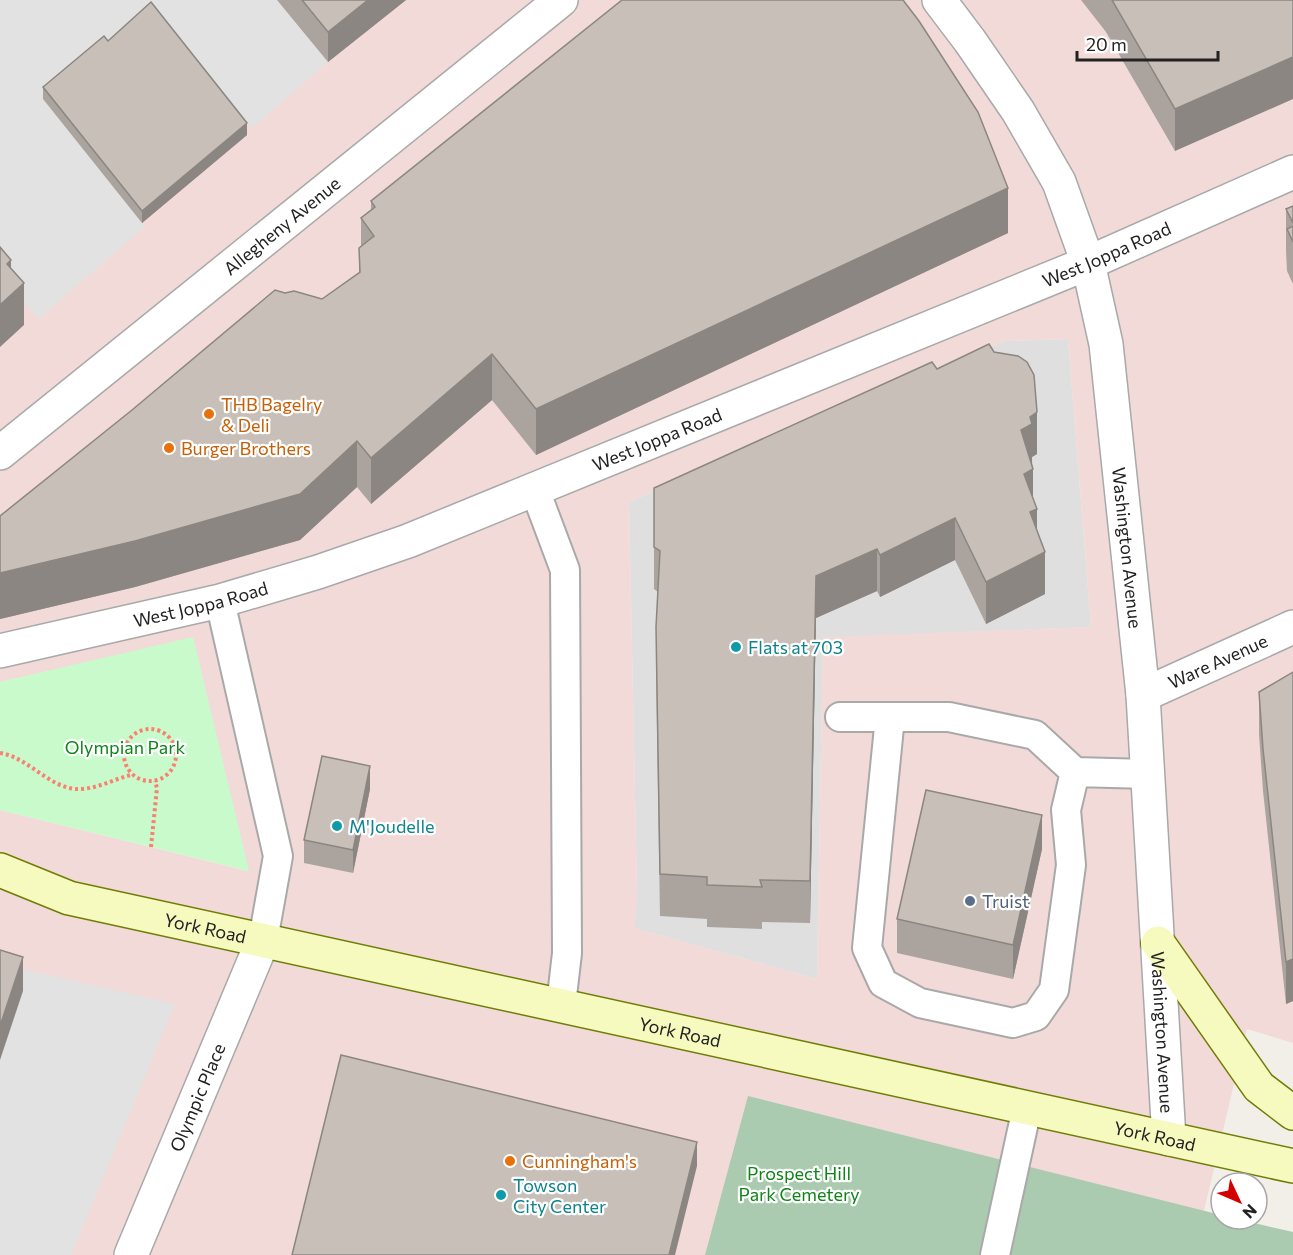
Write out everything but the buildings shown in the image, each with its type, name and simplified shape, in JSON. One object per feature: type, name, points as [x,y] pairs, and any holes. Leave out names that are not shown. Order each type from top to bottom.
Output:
[{"type":"main road","name":"York Road","points":[[0,870],[69,898]]},
{"type":"main road","name":"York Road","points":[[0,895],[69,898],[1293,1166]]},
{"type":"main road","points":[[1158,943],[1259,1087],[1293,1113]]},
{"type":"street","name":"Allegheny Avenue","points":[[0,453],[561,0]]},
{"type":"street","name":"Washington Avenue","points":[[939,0],[1018,111],[1053,172],[1088,263],[1106,344],[1143,695],[1168,1139]]},
{"type":"street","name":"West Joppa Road","points":[[0,651],[219,601],[318,572],[408,541],[1088,263],[1293,172]]},
{"type":"street","name":"Ware Avenue","points":[[1143,695],[1293,627]]},
{"type":"street","name":"Olympic Place","points":[[131,1255],[263,940]]},
{"type":"lane","points":[[535,490],[565,570],[567,953],[561,1005]]},
{"type":"lane","points":[[219,601],[278,855],[263,940]]},
{"type":"lane","points":[[840,717],[949,717],[1035,735],[1075,772],[1148,774]]},
{"type":"lane","points":[[890,717],[867,948],[883,983],[920,1003],[1013,1023],[1036,1016],[1054,990],[1071,865],[1066,810],[1075,772]]},
{"type":"lane","points":[[995,1255],[1027,1108]]},
{"type":"path","points":[[153,729],[170,737],[176,752],[172,770],[166,777],[156,781],[139,780],[131,775],[124,758],[125,745],[136,732],[153,729]]},
{"type":"path","points":[[0,753],[10,754],[56,783],[79,790],[104,785],[131,775]]},
{"type":"path","points":[[152,847],[158,788],[156,781]]},
{"type":"shaded area","points":[[0,0],[1293,0],[1293,1043],[1247,1029],[1213,1171],[1209,1171],[1209,1190],[1204,1211],[1115,1189],[706,1255],[0,1255],[0,810],[248,871],[193,638],[0,682]],"holes":[[[1068,339],[1091,627],[823,637],[817,979],[635,928],[637,892],[629,502],[1005,341]]]},
{"type":"shaded area","points":[[0,0],[277,0],[328,62],[252,128],[154,8],[43,99],[146,226],[38,319],[0,272]]},
{"type":"shaded area","name":"Flats at 703","points":[[1068,339],[1091,627],[823,638],[817,979],[634,928],[637,892],[629,502],[1005,341]]},
{"type":"shaded area","points":[[0,964],[175,1004],[71,1255],[0,1255]]},
{"type":"green space","name":"Olympian Park","points":[[193,637],[249,871],[0,810],[0,682]]},
{"type":"green space","name":"Prospect Hill Park Cemetery","points":[[748,1096],[1209,1212],[1209,1231],[1269,1231],[1269,1226],[1293,1232],[1293,1255],[705,1255]]},
{"type":"place","name":"THB Bagelry & Deli","points":[[209,414]]},
{"type":"place","name":"Burger Brothers","points":[[169,448]]},
{"type":"place","name":"Flats at 703","points":[[736,647]]},
{"type":"place","name":"M'Joudelle","points":[[337,826]]},
{"type":"place","name":"Truist","points":[[970,901]]},
{"type":"place","name":"Cunningham's","points":[[510,1161]]},
{"type":"place","name":"Towson City Center","points":[[501,1195]]}]
